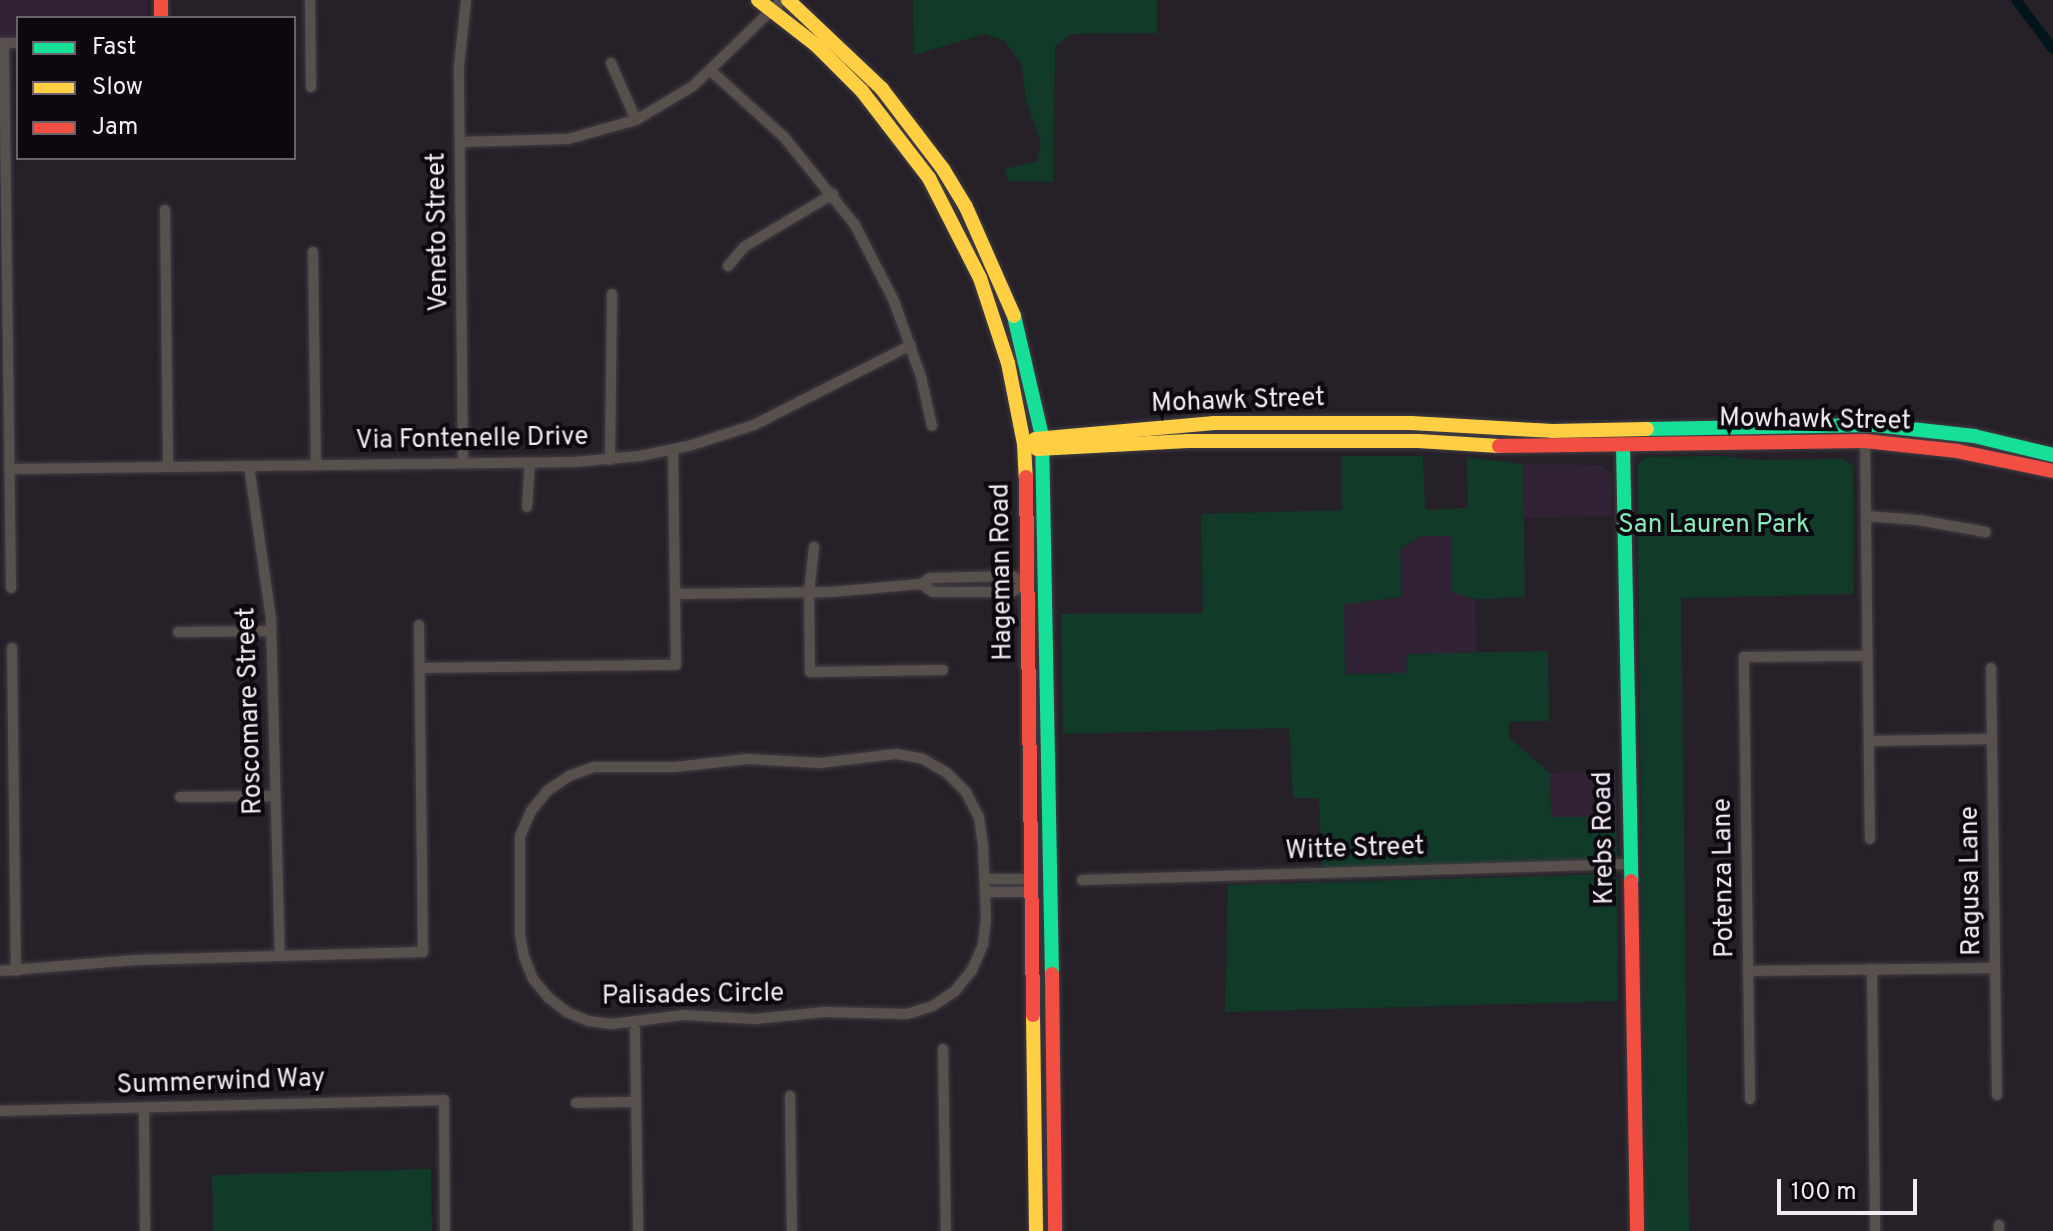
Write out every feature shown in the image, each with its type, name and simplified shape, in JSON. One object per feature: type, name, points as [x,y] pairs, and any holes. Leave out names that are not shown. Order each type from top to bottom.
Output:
[{"type":"main road","name":"Hageman Road","points":[[758,0],[776,5],[862,91],[929,178],[969,251],[991,306],[1008,363],[1024,444],[1036,1231]]},
{"type":"main road","name":"Hageman Road","points":[[788,0],[859,65],[896,106],[924,141],[966,207],[1015,320],[1042,444],[1055,1231]]},
{"type":"main road","name":"Mohawk Street","points":[[1042,444],[1214,423],[1411,423],[1552,431],[1875,425],[1983,439],[2053,455]]},
{"type":"main road","points":[[1623,445],[1639,436],[1725,434],[1762,427]]},
{"type":"main road","points":[[1865,441],[1885,433],[1948,440],[1983,439]]},
{"type":"main road","name":"Mohawk Street","points":[[1024,444],[1418,441],[1536,448],[1623,445]]},
{"type":"main road","name":"Mowhawk Street","points":[[1623,445],[1865,441],[1957,451],[2053,471]]},
{"type":"main road","name":"Krebs Road","points":[[1623,445],[1637,1231]]},
{"type":"main road","points":[[1026,583],[1036,591],[1038,654],[1046,686]]},
{"type":"main road","points":[[1032,886],[1041,898],[1043,964],[1052,979]]},
{"type":"street","points":[[310,0],[311,87]]},
{"type":"street","name":"Veneto Street","points":[[463,463],[459,66],[466,0]]},
{"type":"street","points":[[460,142],[568,139],[636,120],[675,99],[711,71],[776,5]]},
{"type":"street","points":[[2,43],[11,588]]},
{"type":"street","points":[[611,63],[636,120]]},
{"type":"street","points":[[711,71],[784,137],[833,194],[883,275],[911,345],[932,426]]},
{"type":"street","points":[[728,266],[744,247],[833,194]]},
{"type":"street","points":[[165,210],[168,467]]},
{"type":"street","points":[[313,252],[316,465]]},
{"type":"street","points":[[610,460],[612,294]]},
{"type":"street","name":"Via Fontenelle Drive","points":[[9,469],[610,460],[673,449],[754,425],[911,345]]},
{"type":"street","points":[[1865,441],[1870,839]]},
{"type":"street","points":[[420,668],[676,665],[673,449]]},
{"type":"street","points":[[527,507],[530,462]]},
{"type":"street","name":"Roscomare Street","points":[[249,466],[269,597],[280,956]]},
{"type":"street","points":[[1866,516],[1918,520],[1986,532]]},
{"type":"street","points":[[814,547],[809,592],[810,672],[943,670]]},
{"type":"street","points":[[675,594],[809,592],[921,584],[933,592],[1012,592],[1026,583]]},
{"type":"street","points":[[0,971],[136,960],[423,952],[419,625]]},
{"type":"street","points":[[178,632],[271,631]]},
{"type":"street","points":[[12,648],[16,971]]},
{"type":"street","name":"Potenza Lane","points":[[1750,1099],[1744,657],[1868,656]]},
{"type":"street","name":"Ragusa Lane","points":[[1991,668],[1997,1095]]},
{"type":"street","points":[[1869,741],[1992,739]]},
{"type":"street","name":"Palisades Circle","points":[[896,754],[923,759],[947,773],[966,792],[979,817],[986,892],[983,945],[972,970],[955,991],[933,1006],[907,1014],[825,1012],[754,1019],[684,1015],[612,1024],[567,1012],[548,997],[533,979],[524,957],[520,934],[517,862],[520,836],[531,811],[547,791],[569,776],[594,767],[675,767],[748,759],[820,763],[896,754]]},
{"type":"street","points":[[180,797],[275,796]]},
{"type":"street","name":"Witte Street","points":[[1082,880],[1630,864]]},
{"type":"street","points":[[986,879],[1003,879],[1032,886]]},
{"type":"street","points":[[1003,879],[1003,892]]},
{"type":"street","points":[[986,892],[1032,886]]},
{"type":"street","points":[[1748,971],[1995,968]]},
{"type":"street","points":[[1872,969],[1875,1231]]},
{"type":"street","points":[[635,1030],[638,1231]]},
{"type":"street","points":[[943,1049],[946,1231]]},
{"type":"street","points":[[790,1096],[792,1231]]},
{"type":"street","name":"Summerwind Way","points":[[0,1111],[444,1100],[445,1231]]},
{"type":"street","points":[[576,1103],[636,1102]]},
{"type":"street","points":[[144,1108],[145,1231]]},
{"type":"shaded area","points":[[0,0],[147,0],[147,16],[16,16],[16,38],[0,40]]},
{"type":"shaded area","points":[[1523,464],[1601,465],[1612,475],[1612,516],[1524,518]]},
{"type":"shaded area","points":[[1421,536],[1451,536],[1452,591],[1475,599],[1476,652],[1407,654],[1407,673],[1345,675],[1344,604],[1402,597],[1400,549]]},
{"type":"shaded area","points":[[1616,772],[1616,817],[1550,817],[1550,773]]},
{"type":"green space","points":[[913,0],[1157,0],[1157,33],[1072,34],[1055,46],[1053,182],[1009,181],[1005,169],[1037,161],[1041,143],[1026,100],[1022,65],[1005,41],[985,34],[914,55]]},
{"type":"green space","points":[[1341,456],[1423,456],[1425,510],[1468,508],[1467,457],[1523,464],[1525,597],[1475,599],[1452,592],[1451,536],[1421,536],[1400,549],[1402,597],[1344,604],[1345,674],[1406,673],[1407,654],[1548,651],[1549,721],[1509,722],[1509,737],[1550,773],[1551,817],[1616,817],[1617,858],[1322,869],[1319,798],[1293,798],[1289,728],[1063,734],[1061,614],[1203,613],[1201,514],[1342,510]]},
{"type":"green space","name":"San Lauren Park","points":[[1720,456],[1758,460],[1844,459],[1853,466],[1854,594],[1681,598],[1689,1231],[1646,1231],[1637,466],[1645,457]]},
{"type":"green space","points":[[1613,874],[1617,878],[1618,1001],[1225,1012],[1228,885]]},
{"type":"green space","points":[[431,1169],[432,1231],[213,1231],[212,1175]]},
{"type":"waterway","points":[[2016,0],[2053,49]]},
{"type":"traffic: fast","points":[[1014,316],[1042,436],[1052,974]]},
{"type":"traffic: fast","points":[[1647,429],[1875,425],[1974,436],[2053,455]]},
{"type":"traffic: fast","points":[[1623,445],[1631,881]]},
{"type":"traffic: slow","points":[[758,0],[817,46],[862,91],[929,178],[980,278],[1008,363],[1024,444],[1026,477]]},
{"type":"traffic: slow","points":[[788,0],[882,89],[943,169],[966,207],[1014,316]]},
{"type":"traffic: slow","points":[[1035,439],[1214,423],[1411,423],[1552,431],[1647,429]]},
{"type":"traffic: slow","points":[[1037,449],[1188,441],[1418,441],[1499,446]]},
{"type":"traffic: slow","points":[[1033,1015],[1036,1231]]},
{"type":"traffic: jam","points":[[161,0],[161,16]]},
{"type":"traffic: jam","points":[[1499,446],[1865,441],[1957,451],[2053,471]]},
{"type":"traffic: jam","points":[[1026,477],[1033,1015]]},
{"type":"traffic: jam","points":[[1631,881],[1637,1231]]},
{"type":"traffic: jam","points":[[1052,974],[1055,1231]]}]
